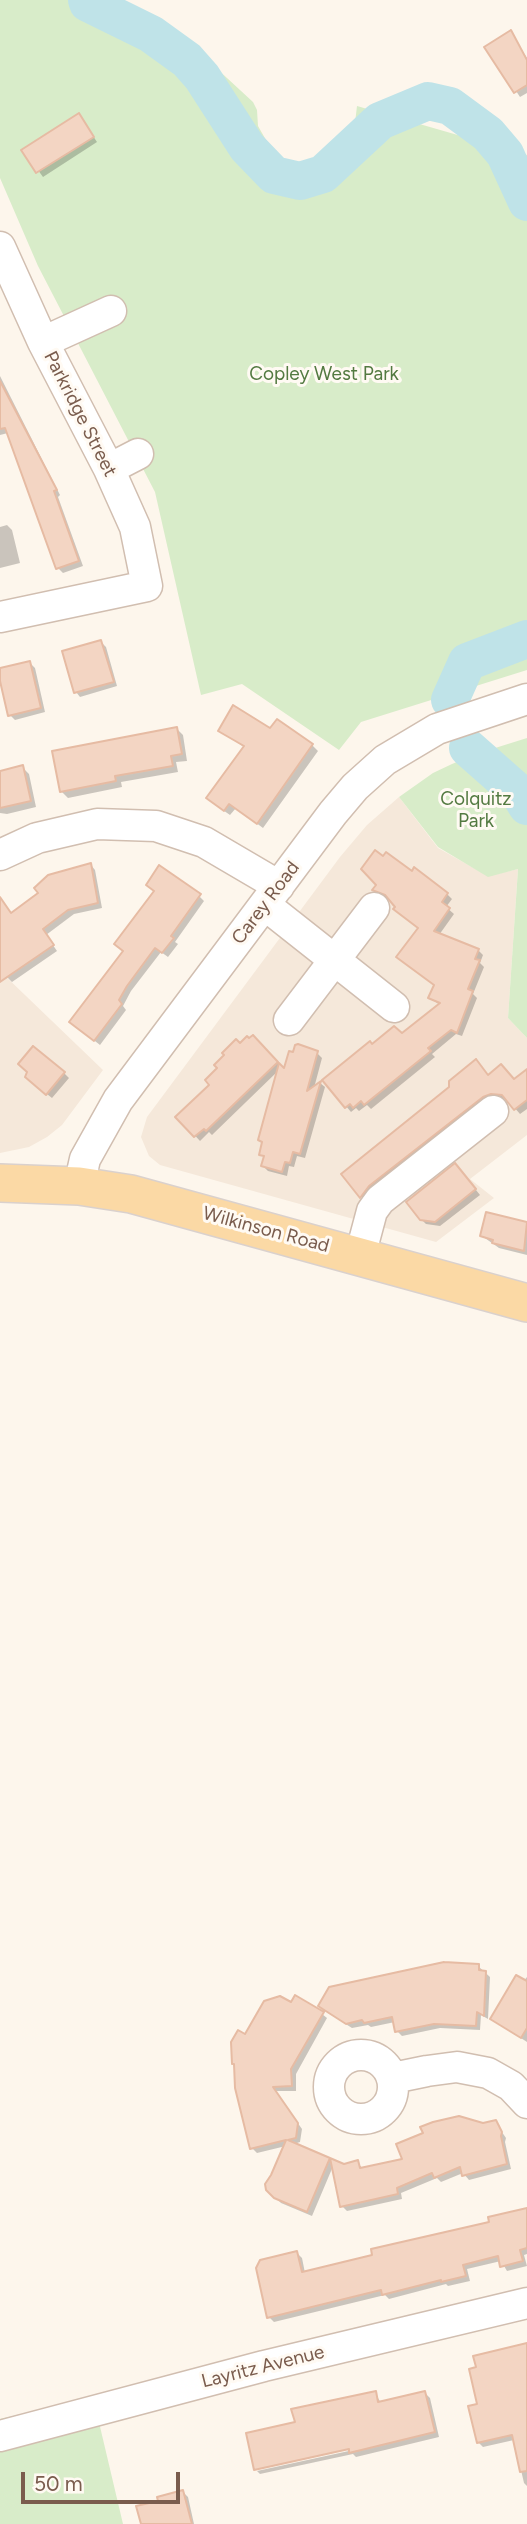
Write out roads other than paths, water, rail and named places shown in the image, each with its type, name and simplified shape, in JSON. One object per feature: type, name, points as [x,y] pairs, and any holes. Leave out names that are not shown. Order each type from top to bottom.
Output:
[{"type":"main road","name":"Wilkinson Road","points":[[0,1182],[79,1186],[131,1194],[527,1303]]},
{"type":"street","name":"Parkridge Street","points":[[0,247],[43,342],[109,469],[135,527],[147,586],[0,617]]},
{"type":"street","points":[[43,342],[111,311]]},
{"type":"street","points":[[109,469],[138,454]]},
{"type":"street","name":"Carey Road","points":[[79,1186],[85,1159],[118,1100],[355,787],[385,760],[438,729],[527,699]]},
{"type":"street","points":[[0,855],[37,838],[97,824],[156,826],[204,842],[272,896],[334,961],[394,1007]]},
{"type":"street","points":[[289,1020],[374,908]]},
{"type":"street","points":[[360,1256],[372,1211],[380,1200],[494,1111]]},
{"type":"street","points":[[393,2078],[457,2067],[488,2073],[510,2086],[527,2103]]},
{"type":"street","name":"Layritz Avenue","points":[[0,2436],[264,2366],[527,2303]]},
{"type":"waterway","points":[[87,0],[88,3],[151,34],[187,60],[202,77],[247,147],[274,175],[300,181],[323,174],[380,121],[428,101],[450,106],[488,134],[505,154],[527,202]]},
{"type":"waterway","points":[[450,700],[467,662],[527,639]]},
{"type":"waterway","points":[[468,748],[519,793],[527,806]]},
{"type":"park label","name":"Copley West Park","points":[[324,374]]},
{"type":"park label","name":"Colquitz Park","points":[[476,810]]}]
